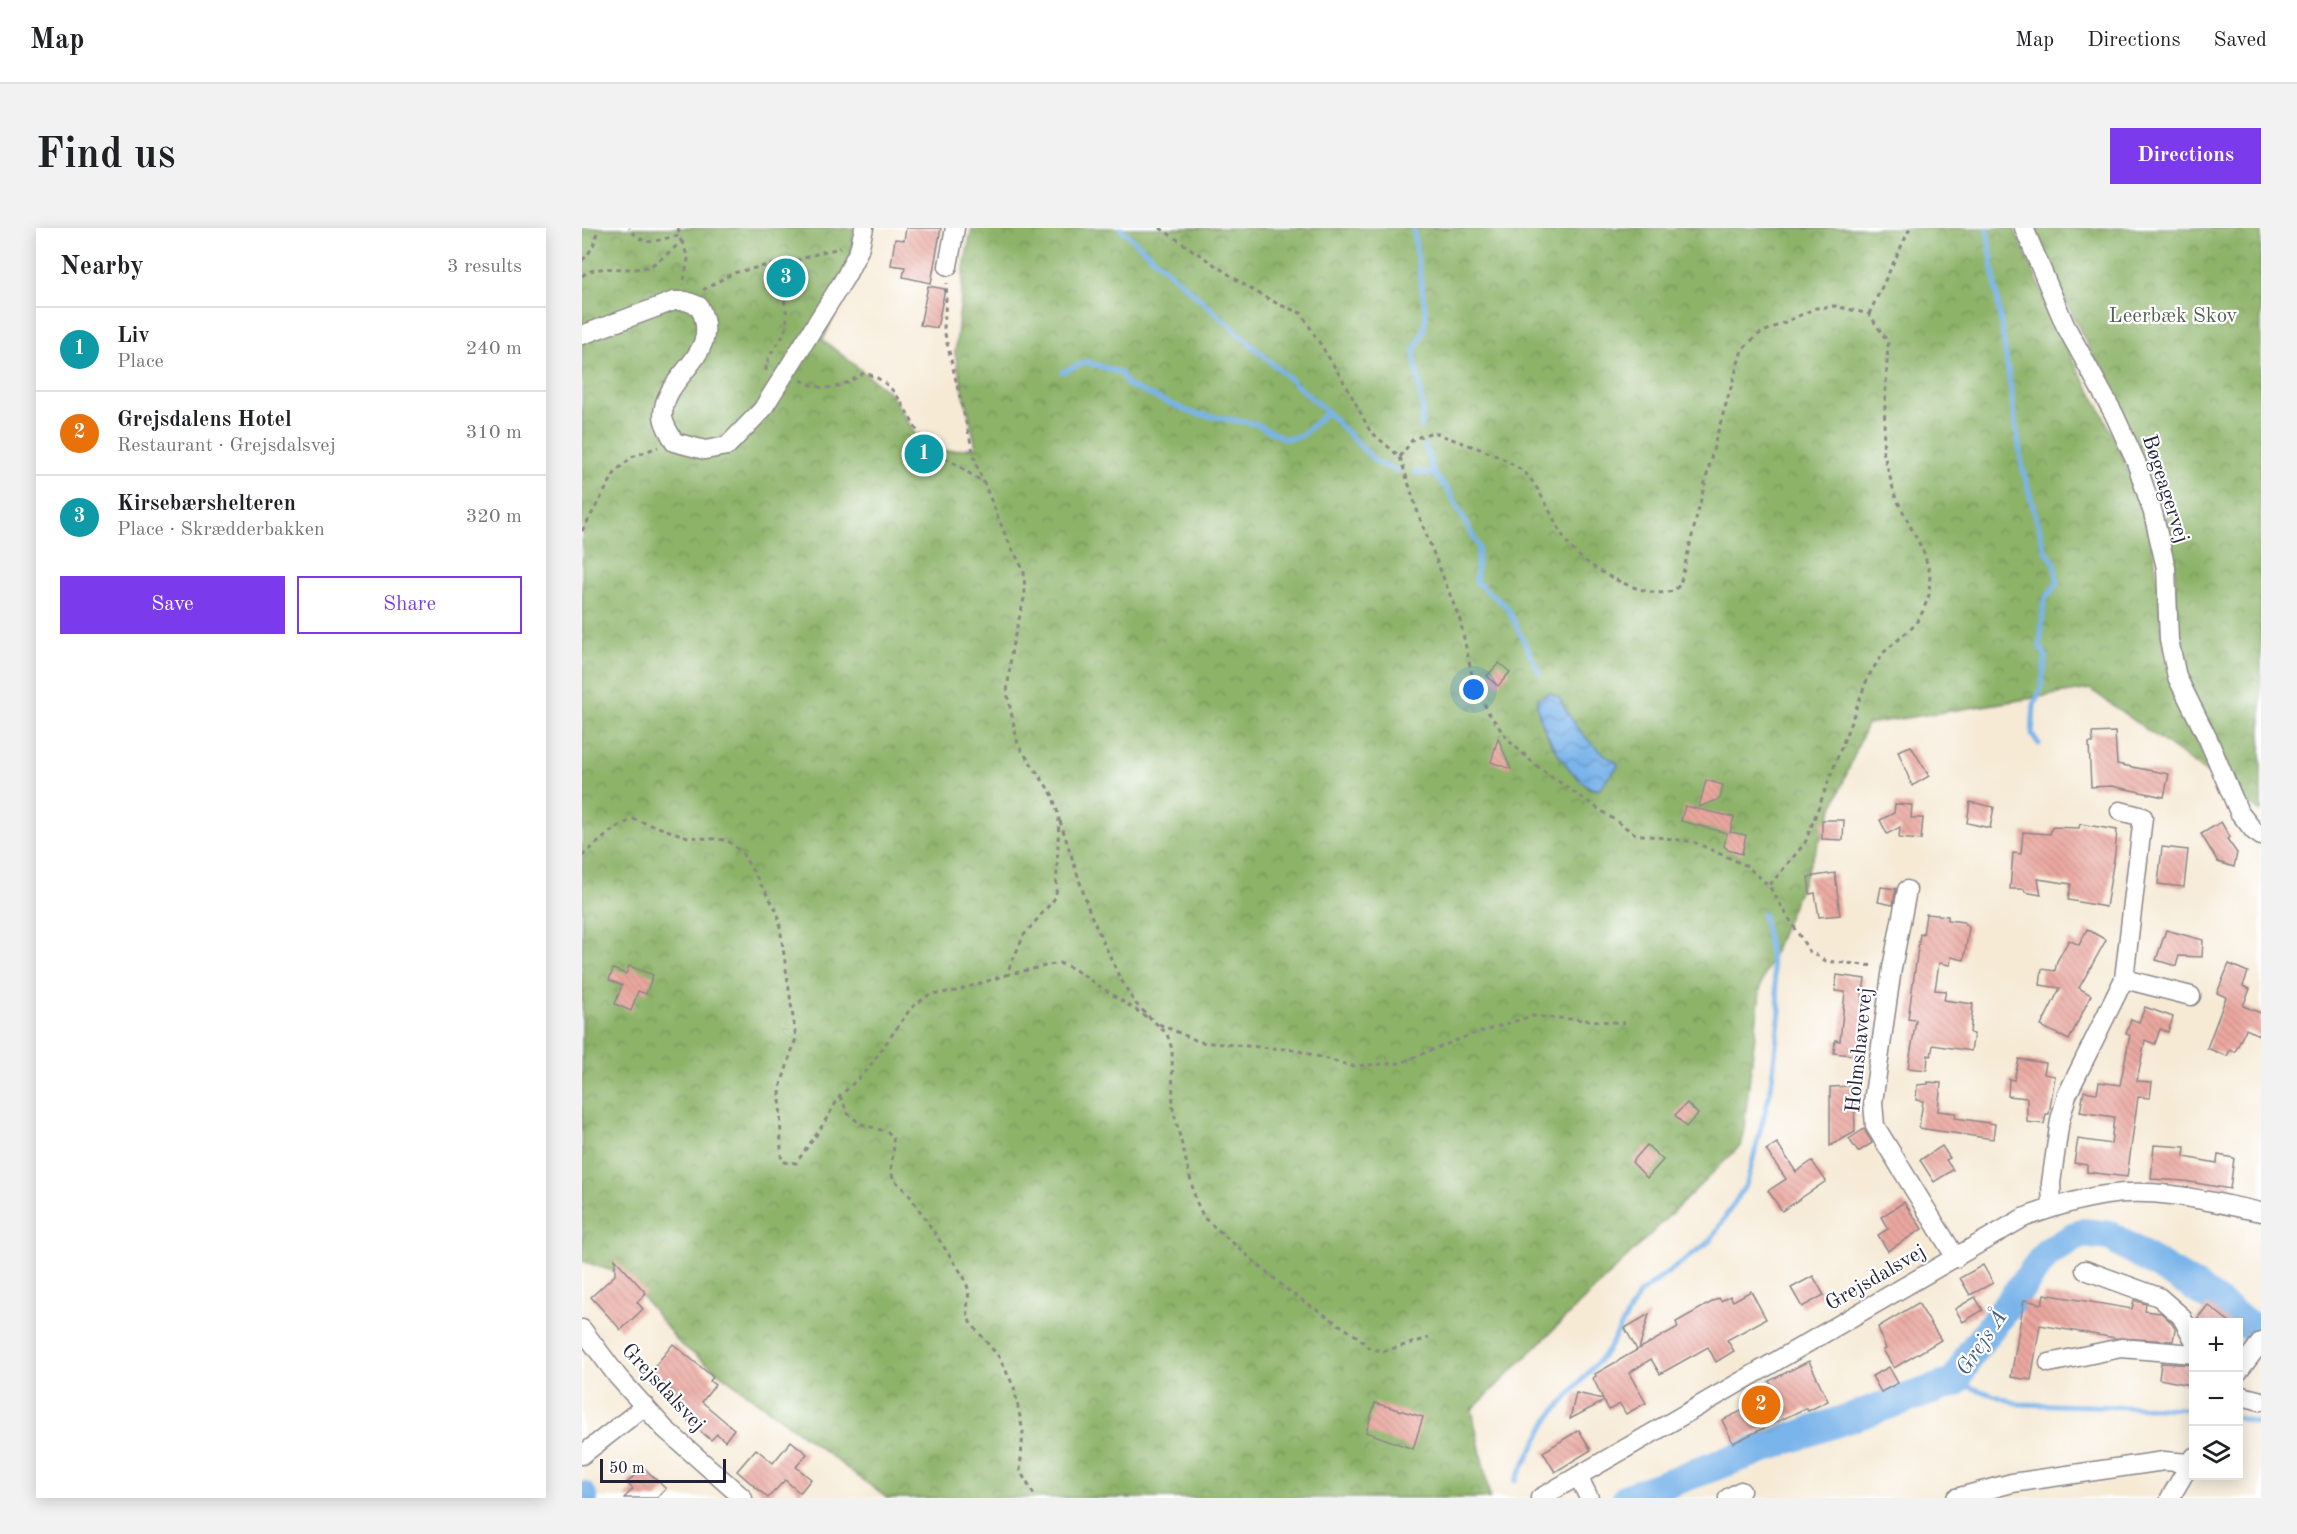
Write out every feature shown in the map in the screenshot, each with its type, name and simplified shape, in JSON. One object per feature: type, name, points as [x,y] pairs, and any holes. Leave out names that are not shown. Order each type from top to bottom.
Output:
[{"type":"street","points":[[582,335],[674,301],[699,306],[706,324],[703,345],[667,398],[663,418],[675,442],[705,450],[727,446],[762,410],[786,373],[846,276],[859,250],[864,228]]},
{"type":"street","points":[[948,267],[955,228]]},
{"type":"street","name":"Bøgeagervej","points":[[2024,228],[2066,325],[2114,414],[2139,472],[2153,513],[2166,568],[2169,640],[2177,677],[2208,739],[2239,812],[2261,836]]},
{"type":"street","points":[[2052,1207],[2051,1183],[2060,1120],[2067,1095],[2124,979],[2143,817],[2120,811]]},
{"type":"street","name":"Holmshavevej","points":[[1907,890],[1892,968],[1873,1102],[1875,1126],[1956,1258]]},
{"type":"street","points":[[2124,979],[2191,996]]},
{"type":"street","name":"Grejsdalsvej","points":[[1540,1498],[2023,1218],[2052,1207],[2108,1194],[2152,1193],[2198,1199],[2261,1212]]},
{"type":"street","points":[[2085,1270],[2159,1297],[2181,1316],[2189,1332]]},
{"type":"street","name":"Grejsdalsvej","points":[[582,1329],[618,1377],[665,1429],[743,1498]]},
{"type":"street","points":[[2243,1366],[2259,1345]]},
{"type":"street","points":[[2049,1363],[2121,1348],[2189,1354]]},
{"type":"street","points":[[2243,1396],[2261,1401]]},
{"type":"street","points":[[582,1455],[645,1406]]},
{"type":"street","points":[[1956,1498],[2012,1483],[2164,1461],[2189,1460]]},
{"type":"street","points":[[2170,1498],[2189,1465]]},
{"type":"street","points":[[1578,1476],[1588,1498]]},
{"type":"path","points":[[582,260],[588,255],[597,235],[597,228]]},
{"type":"path","points":[[629,228],[644,242],[653,243],[680,236]]},
{"type":"path","points":[[582,276],[602,270],[644,268],[658,262],[681,242],[678,228]]},
{"type":"path","points":[[1160,228],[1252,290],[1301,313],[1347,387],[1370,431],[1400,457],[1413,439],[1433,432],[1513,463],[1528,476],[1578,558],[1630,587],[1655,593],[1670,592],[1680,585],[1716,438],[1742,350],[1757,335],[1816,308],[1835,306],[1869,314],[1888,342],[1883,451],[1895,496],[1924,553],[1930,574],[1929,595],[1915,625],[1883,653],[1868,677],[1805,843],[1769,885]]},
{"type":"path","points":[[1869,314],[1910,228]]},
{"type":"path","points":[[680,236],[688,259],[683,301]]},
{"type":"path","points":[[683,301],[712,283],[734,273],[769,264],[774,266],[847,246]]},
{"type":"path","points":[[774,266],[787,320],[786,327],[772,350],[766,366],[768,382],[775,390]]},
{"type":"path","points":[[948,267],[944,328],[976,464],[1007,539],[1024,571],[1025,595],[1012,647],[1007,693],[1018,745],[1052,794],[1090,913],[1118,974],[1134,1002],[1167,1034],[1172,1049],[1173,1109],[1196,1202],[1204,1218],[1290,1292],[1358,1337],[1370,1349],[1384,1351],[1429,1338]]},
{"type":"path","points":[[786,373],[805,383],[825,388],[845,385],[864,373],[888,384],[899,398],[927,446],[933,452],[984,482]]},
{"type":"path","points":[[582,531],[616,471],[632,457],[675,442]]},
{"type":"path","name":"Holmshavevej","points":[[1400,457],[1419,516],[1460,620],[1472,675],[1488,712],[1508,740],[1539,768],[1635,834],[1694,842],[1747,866],[1769,885],[1809,951],[1826,961],[1892,968]]},
{"type":"path","points":[[1005,975],[1024,935],[1056,897],[1059,817]]},
{"type":"path","points":[[582,855],[615,828],[633,819],[688,837],[727,840],[742,853],[778,913],[796,1038],[780,1088],[780,1147],[783,1162],[796,1163],[840,1096],[867,1070],[911,1008],[930,994],[956,991],[1005,975],[1059,963],[1072,968],[1157,1023],[1200,1042],[1294,1050],[1352,1066],[1401,1063],[1467,1036],[1532,1016],[1625,1023]]},
{"type":"path","points":[[840,1096],[848,1114],[854,1119],[861,1124],[888,1132],[893,1138],[891,1170],[893,1179],[908,1193],[964,1277],[969,1292],[967,1310],[970,1322],[999,1357],[1014,1387],[1023,1432],[1020,1471],[1035,1498]]},
{"type":"green space","points":[[582,228],[854,228],[850,280],[823,340],[890,393],[928,454],[976,447],[955,354],[965,261],[972,228],[2014,228],[2074,363],[2100,408],[2142,507],[2155,560],[2165,657],[2210,775],[2090,689],[1867,724],[1761,984],[1742,1144],[1472,1410],[1490,1498],[887,1498],[679,1343],[625,1275],[582,1261]],"holes":[[[1559,697],[1590,742],[1617,763],[1597,790],[1587,787],[1551,743],[1542,723],[1537,702]]]},
{"type":"green space","name":"Leerbæk Skov","points":[[2035,228],[2261,228],[2261,812],[2239,797],[2185,672],[2176,604],[2175,561],[2163,506],[2059,288]]},
{"type":"water","points":[[1549,693],[1559,697],[1576,726],[1591,742],[1617,763],[1618,766],[1598,790],[1589,787],[1578,778],[1548,737],[1538,708],[1538,698]]},
{"type":"building","points":[[906,228],[941,228],[931,283],[903,277],[905,267],[891,265],[895,239],[904,240]]},
{"type":"building","points":[[928,286],[945,289],[937,328],[920,325]]},
{"type":"building","points":[[1499,663],[1510,672],[1498,686],[1487,676]]},
{"type":"building","points":[[2115,732],[2117,764],[2169,774],[2164,797],[2112,786],[2091,787],[2089,743],[2093,743],[2092,733]]},
{"type":"building","points":[[1498,738],[1511,769],[1491,762]]},
{"type":"building","points":[[1911,746],[1929,776],[1912,786],[1898,751]]},
{"type":"building","points":[[1706,780],[1723,785],[1720,799],[1699,807]]},
{"type":"building","points":[[1970,802],[1994,807],[1990,828],[1967,823]]},
{"type":"building","points":[[1895,804],[1912,805],[1911,818],[1923,818],[1921,840],[1899,838],[1900,827],[1887,834],[1880,820],[1894,813]]},
{"type":"building","points":[[1685,806],[1734,817],[1730,832],[1746,835],[1742,854],[1728,850],[1724,846],[1727,833],[1681,821]]},
{"type":"building","points":[[1822,820],[1844,820],[1843,840],[1822,839]]},
{"type":"building","points":[[2221,822],[2230,837],[2227,839],[2237,853],[2234,867],[2218,862],[2201,834]]},
{"type":"building","points":[[2080,824],[2117,830],[2106,907],[2068,900],[2071,884],[2038,879],[2041,895],[2025,892],[2024,889],[2010,889],[2013,853],[2021,854],[2023,832],[2050,834],[2052,827],[2079,828]]},
{"type":"building","points":[[2162,847],[2188,850],[2184,887],[2158,884]]},
{"type":"building","points":[[1835,873],[1840,915],[1819,917],[1815,893],[1810,894],[1808,877]]},
{"type":"building","points":[[1881,887],[1896,889],[1893,905],[1878,902]]},
{"type":"building","points":[[1926,914],[1948,916],[1948,920],[1964,922],[1969,927],[1964,960],[1951,957],[1950,965],[1939,963],[1935,990],[1946,991],[1944,1000],[1973,1004],[1970,1033],[1974,1034],[1971,1051],[1933,1045],[1931,1056],[1928,1055],[1927,1070],[1908,1068],[1916,1020],[1908,1019],[1920,934],[1923,935]]},
{"type":"building","points":[[2087,929],[2106,940],[2079,988],[2091,995],[2069,1040],[2041,1026],[2060,988],[2040,985],[2042,969],[2055,971],[2057,961],[2069,940],[2079,945]]},
{"type":"building","points":[[2166,930],[2203,940],[2202,957],[2179,956],[2176,966],[2156,960]]},
{"type":"building","points":[[2229,964],[2248,972],[2243,986],[2250,989],[2243,1006],[2261,1013],[2261,1036],[2246,1029],[2235,1052],[2230,1050],[2227,1056],[2207,1048],[2226,997],[2217,993]]},
{"type":"building","points":[[629,966],[653,975],[646,994],[638,991],[631,1011],[615,1004],[622,985],[609,980],[613,969],[626,974]]},
{"type":"building","points":[[1837,975],[1865,979],[1861,1005],[1863,1005],[1863,1019],[1860,1056],[1834,1053],[1835,1040],[1840,1041],[1845,992],[1835,991]]},
{"type":"building","points":[[2145,1007],[2173,1017],[2168,1032],[2160,1029],[2155,1044],[2145,1040],[2137,1081],[2152,1082],[2150,1098],[2138,1097],[2127,1177],[2087,1172],[2087,1165],[2074,1163],[2078,1139],[2111,1144],[2114,1117],[2080,1112],[2084,1091],[2097,1093],[2099,1082],[2120,1085],[2130,1035],[2126,1034],[2131,1019],[2139,1022]]},
{"type":"building","points":[[2019,1059],[2046,1063],[2044,1074],[2055,1076],[2049,1114],[2046,1114],[2044,1124],[2027,1122],[2027,1098],[2008,1096],[2009,1079],[2014,1080]]},
{"type":"building","points":[[1928,1082],[1941,1083],[1938,1111],[1956,1113],[1955,1118],[1995,1124],[1993,1139],[1919,1128],[1923,1101],[1916,1100],[1917,1085],[1928,1084]]},
{"type":"building","points":[[1854,1086],[1855,1132],[1830,1146],[1830,1087]]},
{"type":"building","points":[[1687,1103],[1698,1114],[1686,1127],[1675,1115]]},
{"type":"building","points":[[1864,1129],[1872,1143],[1858,1152],[1849,1139]]},
{"type":"building","points":[[1777,1143],[1796,1172],[1812,1161],[1826,1181],[1782,1211],[1768,1191],[1786,1179],[1766,1150]]},
{"type":"building","points":[[1647,1145],[1663,1160],[1647,1178],[1632,1162]]},
{"type":"building","points":[[2154,1145],[2185,1147],[2184,1157],[2217,1163],[2218,1155],[2234,1158],[2230,1189],[2184,1181],[2151,1179]]},
{"type":"building","points":[[1942,1146],[1950,1158],[1946,1160],[1953,1170],[1934,1182],[1920,1160]]},
{"type":"building","points":[[1904,1202],[1922,1229],[1888,1251],[1878,1235],[1888,1229],[1881,1217]]},
{"type":"building","points":[[615,1259],[646,1293],[637,1302],[643,1309],[621,1330],[591,1297],[615,1275]]},
{"type":"building","points":[[1983,1265],[1993,1283],[1970,1295],[1960,1278]]},
{"type":"building","points":[[1813,1276],[1824,1295],[1802,1307],[1791,1288]]},
{"type":"building","points":[[1751,1291],[1766,1319],[1727,1340],[1734,1351],[1716,1362],[1708,1347],[1660,1374],[1651,1359],[1629,1373],[1646,1403],[1626,1414],[1620,1404],[1609,1410],[1604,1401],[1570,1419],[1576,1393],[1603,1399],[1593,1378],[1595,1374],[1637,1350],[1625,1328],[1649,1314],[1639,1349],[1678,1327],[1676,1322],[1719,1298],[1721,1301],[1730,1296],[1733,1301]]},
{"type":"building","points":[[2044,1294],[2132,1309],[2134,1300],[2146,1304],[2145,1311],[2161,1313],[2172,1323],[2175,1329],[2173,1341],[2115,1338],[2040,1325],[2031,1380],[2011,1377],[2024,1300],[2042,1304]]},
{"type":"building","points":[[1975,1297],[1983,1310],[1963,1322],[1955,1309]]},
{"type":"building","points":[[1918,1303],[1941,1340],[1894,1368],[1883,1350],[1886,1349],[1878,1327]]},
{"type":"building","points":[[2208,1305],[2225,1318],[2198,1318]]},
{"type":"building","points":[[673,1344],[713,1377],[710,1381],[715,1385],[702,1402],[734,1429],[725,1441],[717,1434],[711,1440],[687,1420],[693,1413],[671,1396],[674,1392],[650,1372]]},
{"type":"building","points":[[1809,1361],[1828,1401],[1808,1411],[1806,1408],[1733,1443],[1722,1420],[1776,1395],[1769,1381]]},
{"type":"building","points":[[2161,1363],[2189,1365],[2189,1385],[2159,1379]]},
{"type":"building","points":[[1889,1367],[1898,1383],[1881,1392],[1872,1376]]},
{"type":"building","points":[[1375,1403],[1423,1417],[1413,1449],[1366,1432]]},
{"type":"building","points":[[1579,1430],[1591,1450],[1555,1472],[1543,1452]]},
{"type":"building","points":[[791,1441],[807,1454],[796,1467],[811,1479],[800,1493],[785,1480],[768,1498],[737,1471],[756,1449],[773,1463]]},
{"type":"building","points":[[643,1467],[666,1489],[657,1498],[624,1498],[633,1489],[627,1483]]},
{"type":"waterway","points":[[1413,228],[1426,313],[1424,330],[1414,352],[1423,410],[1421,427]]},
{"type":"waterway","points":[[1987,228],[2022,466],[2045,550],[2055,563],[2057,583],[2044,601],[2040,647],[2046,656],[2041,689],[2034,705],[2032,734],[2039,744]]},
{"type":"waterway","points":[[1121,229],[1327,412]]},
{"type":"waterway","points":[[1062,372],[1087,362],[1121,373],[1127,385],[1192,413],[1256,424],[1285,439],[1301,436],[1327,412],[1376,462],[1398,471]]},
{"type":"waterway","points":[[1425,446],[1434,474],[1448,490],[1479,547],[1476,582],[1507,607],[1539,672]]},
{"type":"waterway","points":[[1414,472],[1434,474]]},
{"type":"waterway","points":[[1515,1481],[1549,1418],[1608,1350],[1639,1294],[1710,1241],[1747,1183],[1771,1088],[1780,1011],[1763,914]]},
{"type":"waterway","name":"Grejs Å","points":[[1627,1498],[1808,1432],[1955,1382],[1971,1353],[2048,1252],[2082,1233],[2110,1236],[2195,1287],[2261,1334]]},
{"type":"waterway","points":[[1955,1382],[2019,1404],[2189,1409]]},
{"type":"waterway","points":[[2243,1419],[2261,1424]]},
{"type":"place","name":"Kirsebærshelteren","points":[[786,278]]},
{"type":"place","name":"Liv","points":[[924,454]]},
{"type":"place","name":"Grejsdalens Hotel","points":[[1761,1405]]}]
